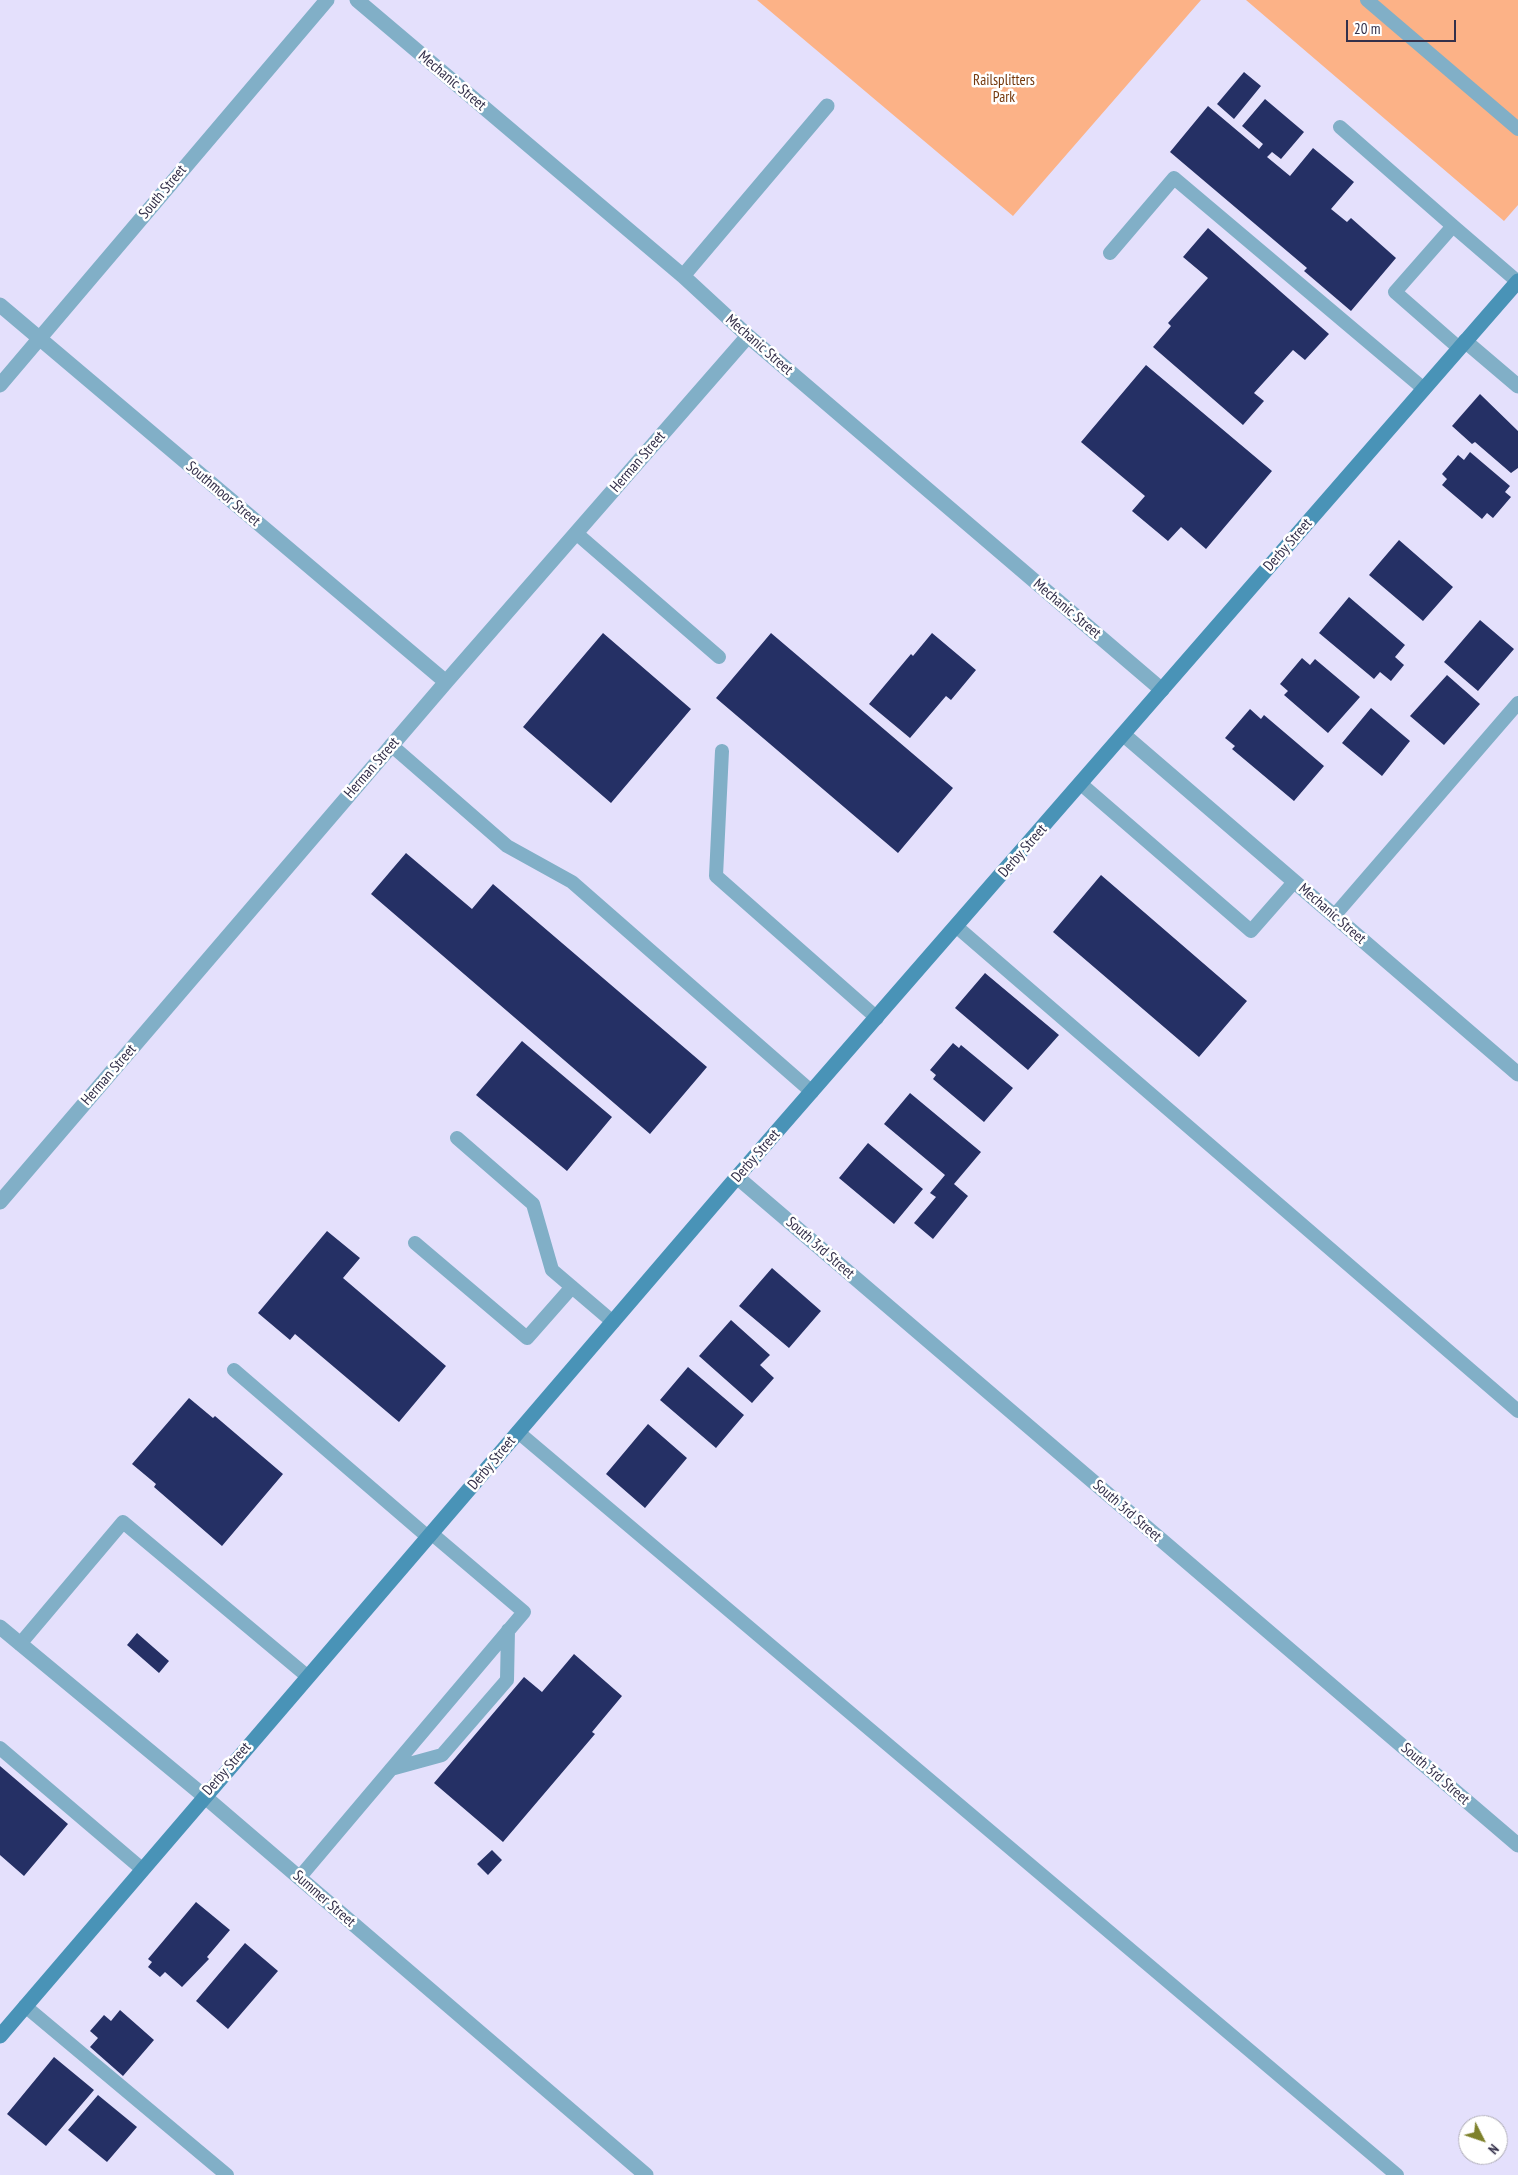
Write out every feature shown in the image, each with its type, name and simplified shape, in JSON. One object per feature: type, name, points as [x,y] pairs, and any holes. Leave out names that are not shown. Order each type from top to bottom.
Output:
[{"type":"main road","name":"Derby Street","points":[[0,2036],[737,1177],[1518,282]]},
{"type":"street","name":"South Street","points":[[0,385],[327,0]]},
{"type":"street","name":"Mechanic Street","points":[[357,0],[683,276],[748,336],[1162,690]]},
{"type":"street","points":[[683,276],[827,106]]},
{"type":"street","name":"Southmoor Street","points":[[0,306],[446,682]]},
{"type":"street","name":"Herman Street","points":[[0,1202],[446,682],[748,336]]},
{"type":"street","points":[[1462,344],[1518,386]]},
{"type":"street","name":"Mechanic Street","points":[[1124,735],[1518,1074]]},
{"type":"street","name":"South 3rd Street","points":[[737,1177],[1518,1845]]},
{"type":"street","name":"Summer Street","points":[[0,1627],[204,1796],[646,2175]]},
{"type":"lane","points":[[1367,0],[1518,129]]},
{"type":"lane","points":[[1340,128],[1518,282]]},
{"type":"lane","points":[[1110,252],[1174,178],[1424,389]]},
{"type":"lane","points":[[1453,226],[1395,292],[1462,344]]},
{"type":"lane","points":[[576,533],[719,658]]},
{"type":"lane","points":[[1334,916],[1518,702]]},
{"type":"lane","points":[[392,745],[507,846],[572,882],[812,1092]]},
{"type":"lane","points":[[722,752],[716,876],[877,1018]]},
{"type":"lane","points":[[1081,784],[1252,931],[1294,882]]},
{"type":"lane","points":[[957,927],[1518,1411]]},
{"type":"lane","points":[[457,1138],[533,1204],[552,1270],[613,1322]]},
{"type":"lane","points":[[415,1243],[528,1338],[572,1287]]},
{"type":"lane","points":[[234,1370],[524,1612],[298,1878]]},
{"type":"lane","points":[[518,1432],[1397,2175]]},
{"type":"lane","points":[[20,1644],[123,1522],[307,1676]]},
{"type":"lane","points":[[391,1769],[442,1755],[507,1680],[508,1630]]},
{"type":"lane","points":[[0,1748],[142,1869]]},
{"type":"lane","points":[[25,2006],[227,2175]]},
{"type":"green space","name":"Railsplitters Park","points":[[757,0],[1201,0],[1013,216]]},
{"type":"green space","points":[[1246,0],[1518,0],[1518,205],[1504,221]]},
{"type":"building","points":[[1244,72],[1261,86],[1234,119],[1217,104]]},
{"type":"building","points":[[1265,99],[1304,132],[1281,159],[1272,152],[1267,157],[1290,176],[1313,148],[1354,182],[1331,209],[1347,222],[1351,218],[1396,258],[1351,311],[1304,271],[1307,268],[1170,152],[1208,106],[1259,149],[1263,144],[1242,126]]},
{"type":"building","points":[[1208,228],[1329,334],[1305,360],[1293,350],[1254,393],[1264,401],[1243,425],[1153,347],[1171,326],[1168,323],[1208,278],[1183,257]]},
{"type":"building","points":[[1146,365],[1272,471],[1206,549],[1181,527],[1168,541],[1132,511],[1145,496],[1081,442]]},
{"type":"building","points":[[1480,394],[1518,431],[1518,468],[1511,473],[1475,442],[1472,444],[1452,426]]},
{"type":"building","points":[[1470,452],[1510,486],[1505,492],[1511,497],[1493,518],[1487,513],[1482,519],[1442,485],[1447,479],[1442,474],[1458,455],[1464,460]]},
{"type":"building","points":[[1399,540],[1453,587],[1423,621],[1369,575]]},
{"type":"building","points":[[1349,597],[1405,645],[1395,657],[1404,665],[1391,681],[1380,672],[1374,679],[1319,633]]},
{"type":"building","points":[[1480,620],[1514,649],[1478,691],[1444,662]]},
{"type":"building","points":[[603,633],[691,709],[611,803],[523,727]]},
{"type":"building","points":[[771,633],[953,788],[898,853],[716,698]]},
{"type":"building","points":[[932,633],[976,670],[951,700],[946,696],[910,738],[869,704],[911,654],[913,656]]},
{"type":"building","points":[[1302,658],[1310,665],[1315,659],[1360,697],[1328,733],[1284,695],[1288,691],[1280,684]]},
{"type":"building","points":[[1447,675],[1480,704],[1444,745],[1410,716]]},
{"type":"building","points":[[1371,708],[1410,741],[1382,776],[1342,743]]},
{"type":"building","points":[[1250,709],[1261,719],[1264,715],[1324,766],[1294,801],[1232,749],[1235,746],[1225,738]]},
{"type":"building","points":[[406,853],[472,909],[493,884],[707,1067],[650,1134],[371,894]]},
{"type":"building","points":[[1101,875],[1247,1001],[1199,1057],[1053,932]]},
{"type":"building","points":[[985,973],[1059,1035],[1028,1070],[955,1008]]},
{"type":"building","points":[[522,1041],[612,1117],[567,1171],[476,1095]]},
{"type":"building","points":[[953,1043],[959,1048],[961,1045],[1013,1088],[984,1122],[933,1079],[936,1075],[930,1070]]},
{"type":"building","points":[[910,1093],[981,1152],[954,1184],[968,1196],[933,1239],[914,1223],[936,1197],[930,1193],[945,1175],[884,1124]]},
{"type":"building","points":[[868,1143],[923,1189],[894,1224],[839,1178]]},
{"type":"building","points":[[327,1231],[360,1258],[343,1278],[446,1366],[399,1422],[295,1334],[290,1340],[258,1313]]},
{"type":"building","points":[[772,1268],[821,1311],[789,1348],[739,1306]]},
{"type":"building","points":[[731,1320],[770,1355],[760,1365],[774,1378],[752,1403],[699,1356]]},
{"type":"building","points":[[688,1367],[744,1415],[716,1448],[660,1400]]},
{"type":"building","points":[[189,1398],[213,1418],[215,1416],[283,1474],[222,1546],[154,1487],[156,1484],[132,1464]]},
{"type":"building","points":[[648,1424],[687,1458],[645,1508],[606,1474]]},
{"type":"building","points":[[137,1633],[169,1661],[159,1673],[127,1645]]},
{"type":"building","points":[[574,1654],[622,1696],[592,1732],[595,1734],[503,1842],[434,1783],[524,1677],[542,1692]]},
{"type":"building","points":[[0,1766],[68,1824],[24,1876],[0,1855]]},
{"type":"building","points":[[492,1850],[502,1860],[488,1875],[477,1864]]},
{"type":"building","points":[[196,1902],[230,1930],[207,1957],[209,1959],[182,1987],[165,1972],[160,1977],[148,1967],[152,1962],[148,1959]]},
{"type":"building","points":[[245,1943],[278,1971],[228,2029],[196,2001]]},
{"type":"building","points":[[120,2010],[154,2040],[123,2076],[90,2047],[98,2038],[90,2031],[104,2015],[111,2021]]},
{"type":"building","points":[[54,2057],[94,2090],[46,2146],[7,2114]]},
{"type":"building","points":[[98,2095],[137,2127],[107,2162],[68,2130]]}]
